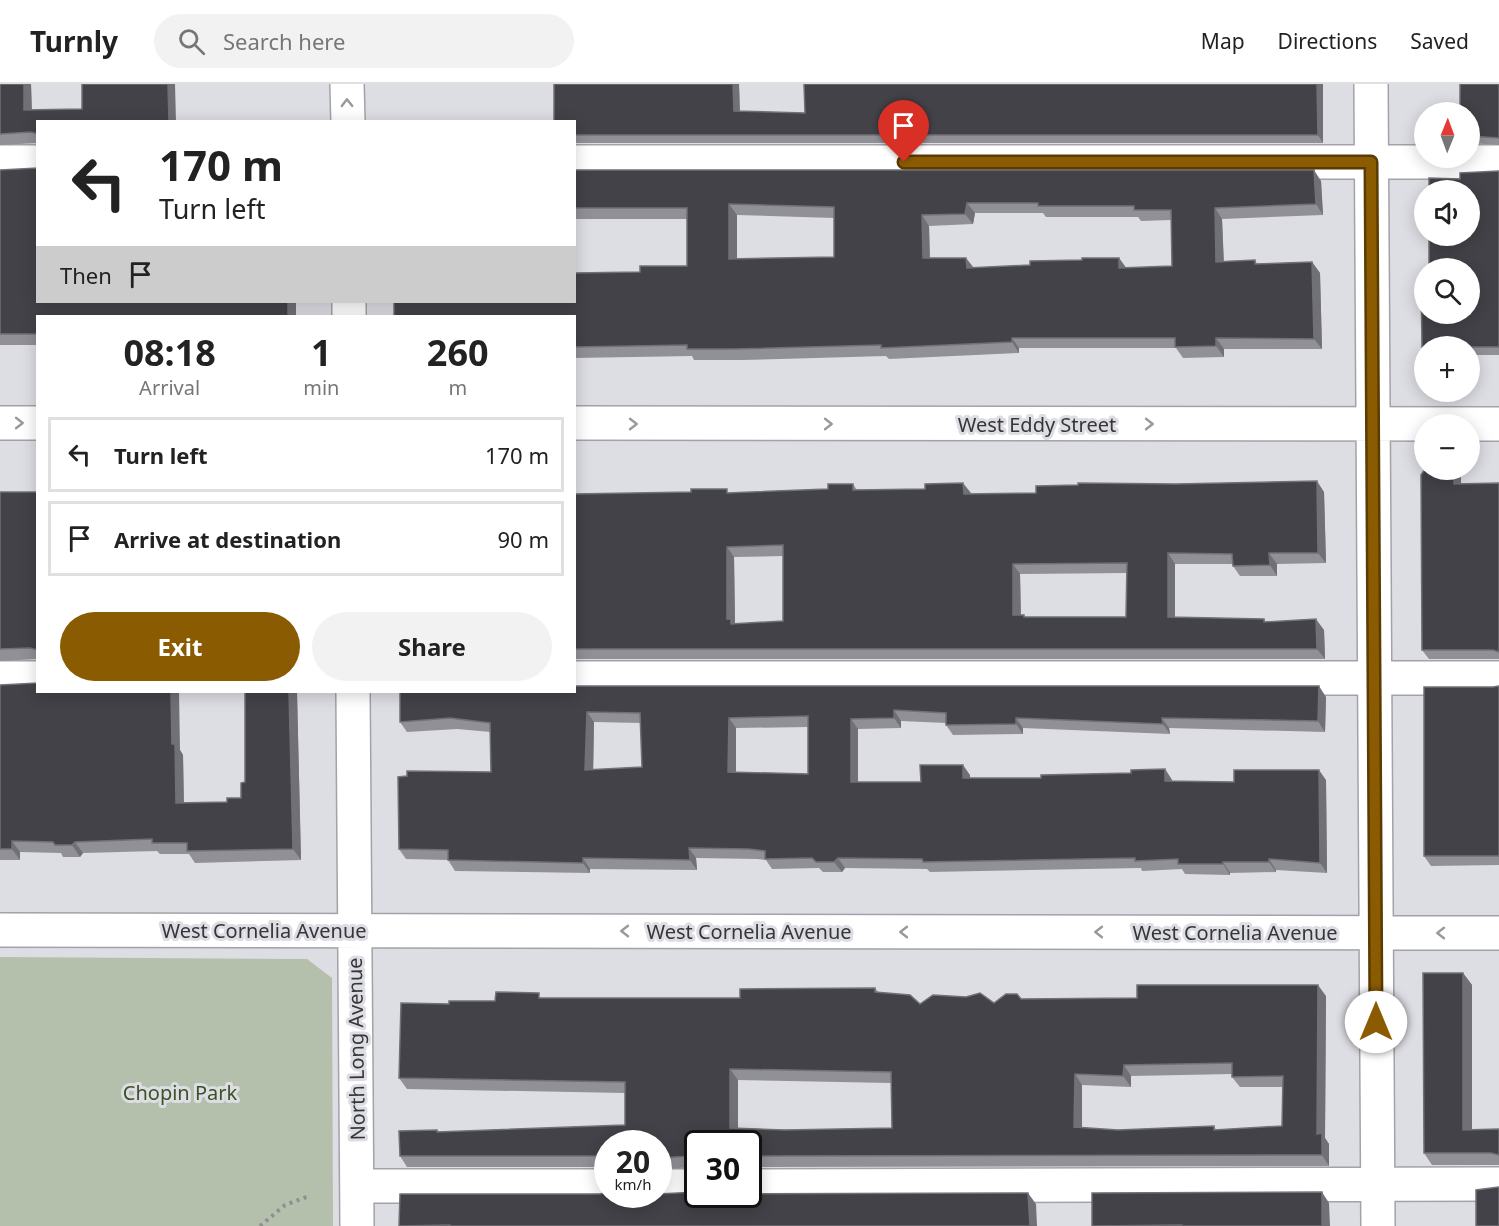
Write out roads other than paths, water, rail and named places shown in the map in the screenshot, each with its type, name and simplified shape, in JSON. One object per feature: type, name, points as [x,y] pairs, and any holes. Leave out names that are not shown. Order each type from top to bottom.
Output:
[{"type":"street","points":[[347,84],[348,120]]},
{"type":"street","points":[[1371,84],[1378,1226]]},
{"type":"street","points":[[0,162],[36,162]]},
{"type":"street","points":[[576,162],[1499,162]]},
{"type":"street","points":[[0,423],[36,423]]},
{"type":"street","name":"West Eddy Street","points":[[576,423],[1499,424]]},
{"type":"street","points":[[0,678],[36,678]]},
{"type":"street","points":[[576,678],[1499,678]]},
{"type":"street","name":"North Long Avenue","points":[[353,693],[357,1226]]},
{"type":"street","name":"West Cornelia Avenue","points":[[0,930],[1499,933]]},
{"type":"street","points":[[762,1185],[1499,1184]]},
{"type":"street","points":[[357,1186],[594,1186]]},
{"type":"park label","name":"Chopin Park","points":[[180,1092]]}]
